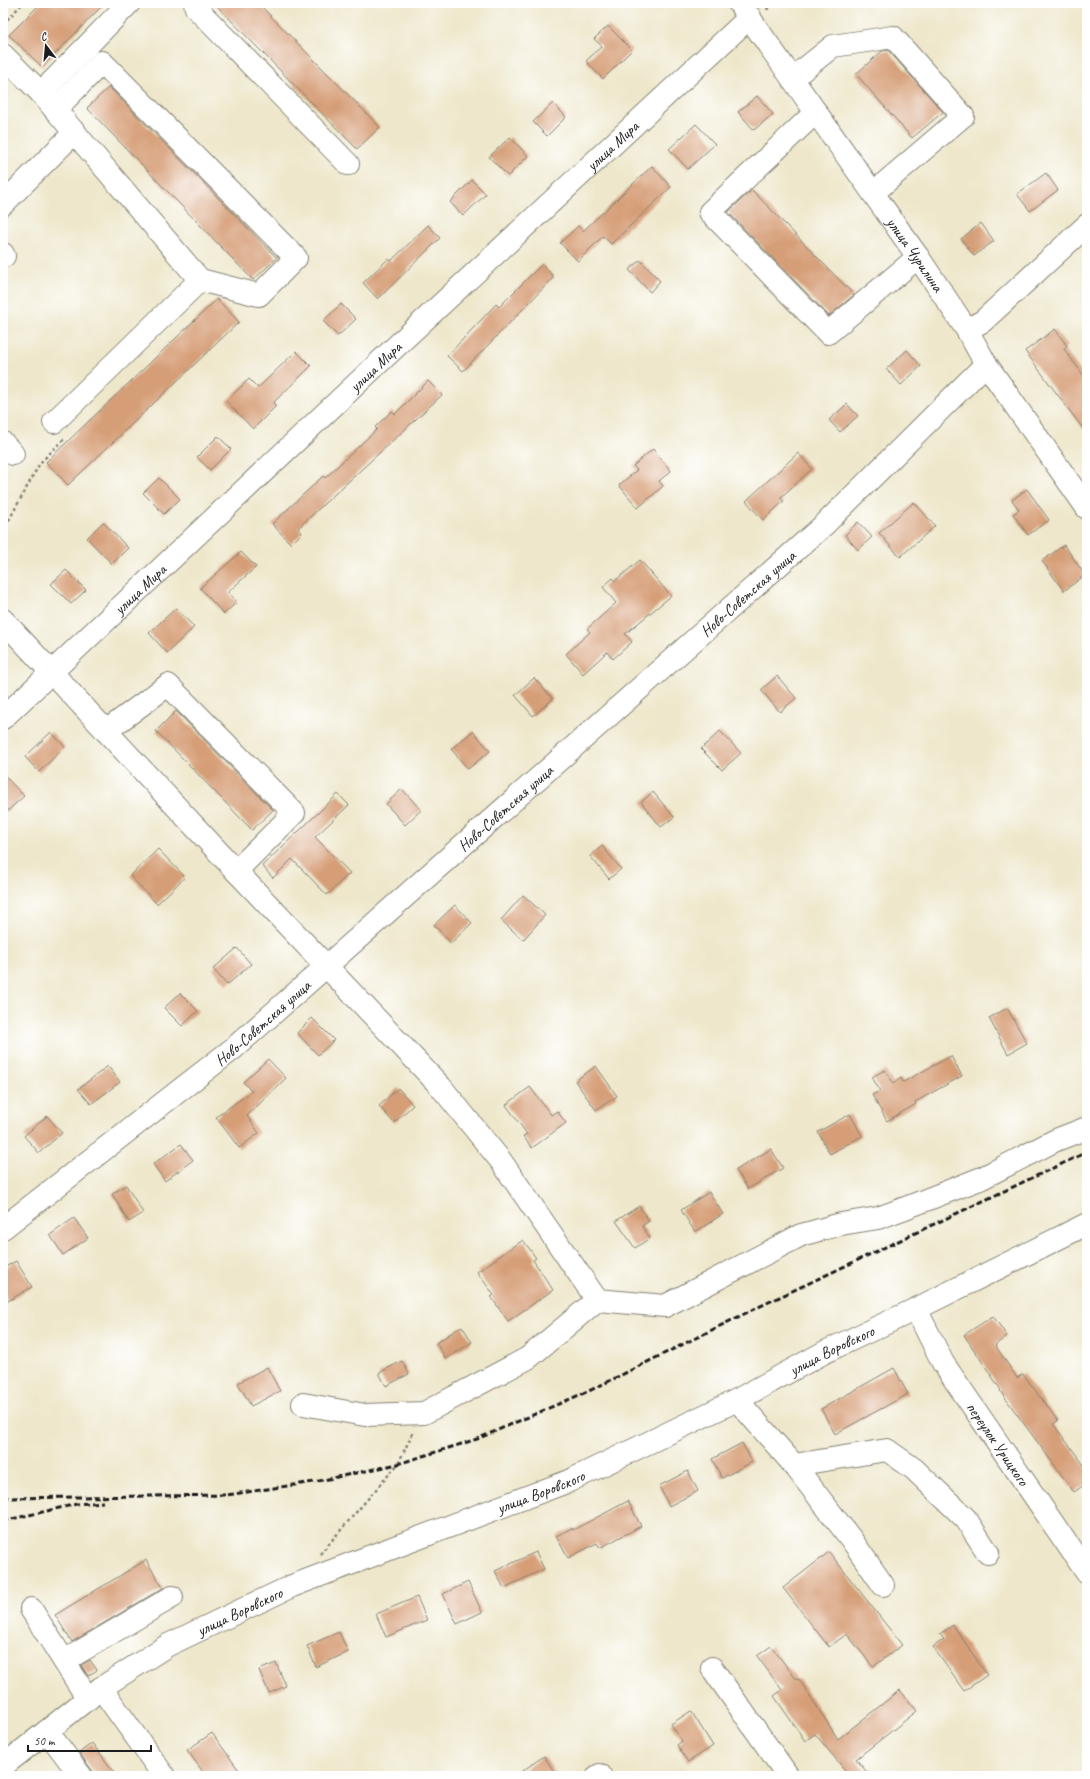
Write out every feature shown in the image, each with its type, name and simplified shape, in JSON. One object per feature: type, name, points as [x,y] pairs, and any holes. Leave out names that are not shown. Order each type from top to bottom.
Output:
[{"type":"street","points":[[41,93],[130,3]]},
{"type":"street","points":[[195,3],[196,8],[348,164]]},
{"type":"street","name":"улица Чурилина","points":[[745,10],[918,258],[967,330],[986,364],[1087,508]]},
{"type":"street","name":"улица Мира","points":[[3,718],[405,338],[745,10]]},
{"type":"street","points":[[793,78],[833,46],[893,37],[963,116],[873,194]]},
{"type":"street","points":[[3,55],[56,110],[200,280],[259,295],[296,258],[102,62],[56,110]]},
{"type":"street","points":[[816,112],[710,212],[828,333],[918,258]]},
{"type":"street","points":[[3,204],[75,132]]},
{"type":"street","points":[[967,330],[983,321],[1087,225]]},
{"type":"street","points":[[54,422],[200,280]]},
{"type":"street","name":"Ново-Советская улица","points":[[3,1228],[234,1048],[824,525],[986,364]]},
{"type":"street","points":[[3,620],[325,966],[441,1087],[501,1161],[597,1300]]},
{"type":"street","points":[[106,731],[168,685],[294,813],[236,871]]},
{"type":"street","points":[[303,1404],[365,1415],[424,1413],[528,1358],[597,1300],[665,1306],[801,1235],[841,1224],[878,1218],[908,1207],[982,1178],[1056,1140],[1087,1128]]},
{"type":"street","name":"улица Воровского","points":[[3,1766],[95,1693],[168,1645],[292,1586],[569,1481],[737,1400],[825,1352],[916,1309],[1087,1224]]},
{"type":"street","name":"переулок Урицкого","points":[[916,1309],[943,1363],[1087,1573]]},
{"type":"street","points":[[737,1400],[794,1465],[851,1539],[883,1585]]},
{"type":"street","points":[[794,1465],[887,1450],[914,1469],[966,1518],[988,1553]]},
{"type":"street","points":[[64,1661],[172,1597]]},
{"type":"street","points":[[31,1609],[64,1661],[95,1693],[164,1776]]},
{"type":"street","points":[[712,1668],[788,1776]]},
{"type":"street","points":[[47,1731],[81,1776]]},
{"type":"path","points":[[3,24],[23,3]]},
{"type":"path","points":[[3,531],[40,463],[67,436],[54,422]]},
{"type":"path","points":[[317,1557],[398,1464],[424,1413]]},
{"type":"building","points":[[41,3],[105,3],[42,67],[9,35]]},
{"type":"building","points":[[214,3],[258,3],[380,127],[357,149]]},
{"type":"building","points":[[608,26],[632,50],[603,79],[586,61],[602,46],[594,39]]},
{"type":"building","points":[[888,50],[943,112],[912,138],[856,74],[882,51]]},
{"type":"building","points":[[109,87],[277,258],[253,280],[87,108]]},
{"type":"building","points":[[757,96],[773,114],[754,130],[738,112]]},
{"type":"building","points":[[553,103],[566,117],[547,136],[533,122]]},
{"type":"building","points":[[696,124],[715,144],[688,169],[669,149]]},
{"type":"building","points":[[510,137],[528,156],[508,176],[489,157]]},
{"type":"building","points":[[652,166],[671,187],[611,244],[603,236],[578,261],[560,243],[578,226],[583,231]]},
{"type":"building","points":[[1046,173],[1058,190],[1030,211],[1017,194]]},
{"type":"building","points":[[472,180],[486,194],[463,216],[450,202]]},
{"type":"building","points":[[752,190],[854,295],[829,316],[728,212]]},
{"type":"building","points":[[981,223],[994,241],[974,256],[961,239]]},
{"type":"building","points":[[428,225],[440,238],[378,299],[363,283],[388,259],[391,261]]},
{"type":"building","points":[[640,260],[660,281],[650,292],[629,270]]},
{"type":"building","points":[[542,264],[554,277],[463,371],[447,356],[496,304],[499,307]]},
{"type":"building","points":[[217,299],[239,322],[68,485],[46,462]]},
{"type":"building","points":[[341,304],[356,319],[338,336],[323,321]]},
{"type":"building","points":[[1055,329],[1067,346],[1064,349],[1087,380],[1087,434],[1025,351]]},
{"type":"building","points":[[907,350],[921,366],[901,385],[886,369]]},
{"type":"building","points":[[296,351],[311,366],[273,403],[276,406],[253,429],[226,401],[249,379],[258,388]]},
{"type":"building","points":[[428,381],[442,395],[298,528],[302,533],[291,544],[272,524],[323,476],[325,478],[377,429],[375,427],[392,411],[395,414]]},
{"type":"building","points":[[847,404],[858,416],[840,432],[829,420]]},
{"type":"building","points":[[218,436],[231,449],[210,470],[197,457]]},
{"type":"building","points":[[653,449],[671,471],[659,481],[663,486],[638,508],[619,485],[637,470],[633,466]]},
{"type":"building","points":[[798,453],[812,469],[780,498],[784,501],[763,520],[746,501]]},
{"type":"building","points":[[159,478],[180,499],[164,514],[143,493]]},
{"type":"building","points":[[1027,489],[1049,520],[1028,535],[1013,514],[1019,510],[1012,500]]},
{"type":"building","points":[[914,502],[935,526],[900,557],[879,533]]},
{"type":"building","points":[[103,522],[128,548],[112,564],[87,538]]},
{"type":"building","points":[[858,522],[872,537],[858,550],[845,535]]},
{"type":"building","points":[[1064,545],[1085,575],[1064,591],[1042,561]]},
{"type":"building","points":[[241,552],[256,567],[228,592],[237,602],[224,614],[200,588]]},
{"type":"building","points":[[640,560],[671,596],[625,634],[632,642],[613,659],[607,652],[583,674],[566,654],[590,632],[587,629],[616,603],[603,587],[613,578],[615,581]]},
{"type":"building","points":[[66,570],[86,590],[71,604],[51,584]]},
{"type":"building","points":[[176,608],[194,627],[167,653],[149,633]]},
{"type":"building","points":[[777,676],[796,698],[780,712],[761,690]]},
{"type":"building","points":[[534,678],[553,699],[533,716],[515,695]]},
{"type":"building","points":[[176,711],[273,810],[252,830],[156,731]]},
{"type":"building","points":[[473,731],[490,751],[468,769],[451,749]]},
{"type":"building","points":[[720,731],[741,753],[722,770],[701,749]]},
{"type":"building","points":[[51,732],[65,747],[39,772],[25,757]]},
{"type":"building","points":[[3,774],[24,796],[3,815]]},
{"type":"building","points":[[402,789],[421,810],[405,825],[386,804]]},
{"type":"building","points":[[653,792],[674,817],[661,827],[641,802]]},
{"type":"building","points":[[338,794],[349,805],[315,837],[350,873],[327,895],[292,859],[273,878],[262,866]]},
{"type":"building","points":[[602,846],[621,869],[609,879],[590,856]]},
{"type":"building","points":[[158,849],[185,877],[157,904],[130,876]]},
{"type":"building","points":[[523,895],[545,915],[523,940],[501,920]]},
{"type":"building","points":[[455,905],[472,923],[451,943],[434,925]]},
{"type":"building","points":[[237,948],[251,964],[227,985],[213,969]]},
{"type":"building","points":[[180,993],[198,1011],[182,1026],[164,1008]]},
{"type":"building","points":[[1007,1008],[1027,1043],[1008,1054],[989,1018]]},
{"type":"building","points":[[312,1018],[334,1040],[318,1055],[297,1033]]},
{"type":"building","points":[[951,1056],[962,1076],[915,1102],[916,1104],[887,1121],[872,1095],[880,1091],[872,1077],[885,1070],[893,1083],[901,1078],[903,1082]]},
{"type":"building","points":[[268,1059],[286,1078],[247,1116],[259,1133],[239,1148],[216,1117],[252,1091],[243,1082]]},
{"type":"building","points":[[108,1066],[120,1082],[91,1104],[78,1089]]},
{"type":"building","points":[[596,1066],[617,1096],[596,1110],[575,1081]]},
{"type":"building","points":[[530,1087],[551,1115],[557,1111],[566,1123],[532,1148],[523,1136],[527,1134],[506,1105]]},
{"type":"building","points":[[398,1088],[413,1105],[394,1123],[379,1106]]},
{"type":"building","points":[[850,1114],[862,1136],[830,1154],[818,1132]]},
{"type":"building","points":[[47,1116],[62,1133],[39,1153],[24,1136]]},
{"type":"building","points":[[181,1144],[193,1160],[165,1181],[153,1164]]},
{"type":"building","points":[[771,1149],[783,1168],[748,1189],[736,1170]]},
{"type":"building","points":[[126,1185],[143,1213],[129,1222],[112,1194]]},
{"type":"building","points":[[709,1192],[723,1214],[695,1232],[681,1210]]},
{"type":"building","points":[[639,1206],[649,1221],[642,1226],[650,1238],[635,1248],[616,1221]]},
{"type":"building","points":[[74,1218],[88,1238],[63,1255],[50,1235]]},
{"type":"building","points":[[523,1240],[536,1258],[533,1260],[553,1290],[508,1321],[491,1297],[494,1295],[477,1272]]},
{"type":"building","points":[[16,1261],[32,1287],[8,1301],[3,1293],[3,1268]]},
{"type":"building","points":[[993,1316],[1007,1336],[995,1345],[1017,1378],[1023,1374],[1058,1421],[1053,1424],[1087,1469],[1087,1483],[1074,1492],[1000,1391],[1001,1390],[964,1335]]},
{"type":"building","points":[[462,1326],[472,1342],[446,1359],[436,1343]]},
{"type":"building","points":[[402,1361],[409,1374],[386,1386],[379,1373]]},
{"type":"building","points":[[267,1367],[280,1391],[251,1406],[238,1383]]},
{"type":"building","points":[[894,1368],[908,1394],[835,1434],[821,1409]]},
{"type":"building","points":[[742,1443],[752,1462],[722,1478],[712,1459]]},
{"type":"building","points":[[688,1471],[698,1491],[669,1506],[659,1486]]},
{"type":"building","points":[[628,1501],[641,1526],[600,1548],[597,1543],[568,1558],[556,1536],[572,1528],[573,1530]]},
{"type":"building","points":[[536,1552],[544,1569],[504,1588],[495,1571]]},
{"type":"building","points":[[829,1552],[902,1645],[873,1667],[847,1634],[829,1647],[783,1588]]},
{"type":"building","points":[[146,1560],[163,1588],[72,1642],[55,1615]]},
{"type":"building","points":[[468,1582],[482,1612],[457,1624],[443,1594]]},
{"type":"building","points":[[417,1597],[427,1620],[386,1637],[376,1614]]},
{"type":"building","points":[[953,1625],[987,1675],[964,1691],[933,1647],[944,1639],[940,1634]]},
{"type":"building","points":[[339,1632],[348,1652],[316,1667],[307,1646]]},
{"type":"building","points":[[771,1646],[797,1680],[799,1679],[838,1739],[900,1690],[917,1711],[856,1759],[870,1776],[850,1776],[815,1734],[805,1741],[774,1696],[782,1690],[757,1656]]},
{"type":"building","points":[[90,1660],[97,1670],[88,1676],[81,1665]]},
{"type":"building","points":[[276,1663],[286,1686],[269,1693],[259,1670]]},
{"type":"building","points":[[691,1711],[713,1746],[688,1762],[677,1745],[682,1741],[671,1724]]},
{"type":"building","points":[[212,1733],[243,1776],[206,1776],[187,1750]]},
{"type":"building","points":[[92,1743],[117,1776],[96,1776],[79,1753]]},
{"type":"building","points":[[544,1756],[557,1776],[515,1776]]},
{"type":"railway","points":[[3,1498],[227,1495],[314,1482],[398,1464],[477,1439],[591,1390],[752,1310],[1087,1152]]},
{"type":"railway","points":[[3,1521],[77,1504],[103,1502]]}]
